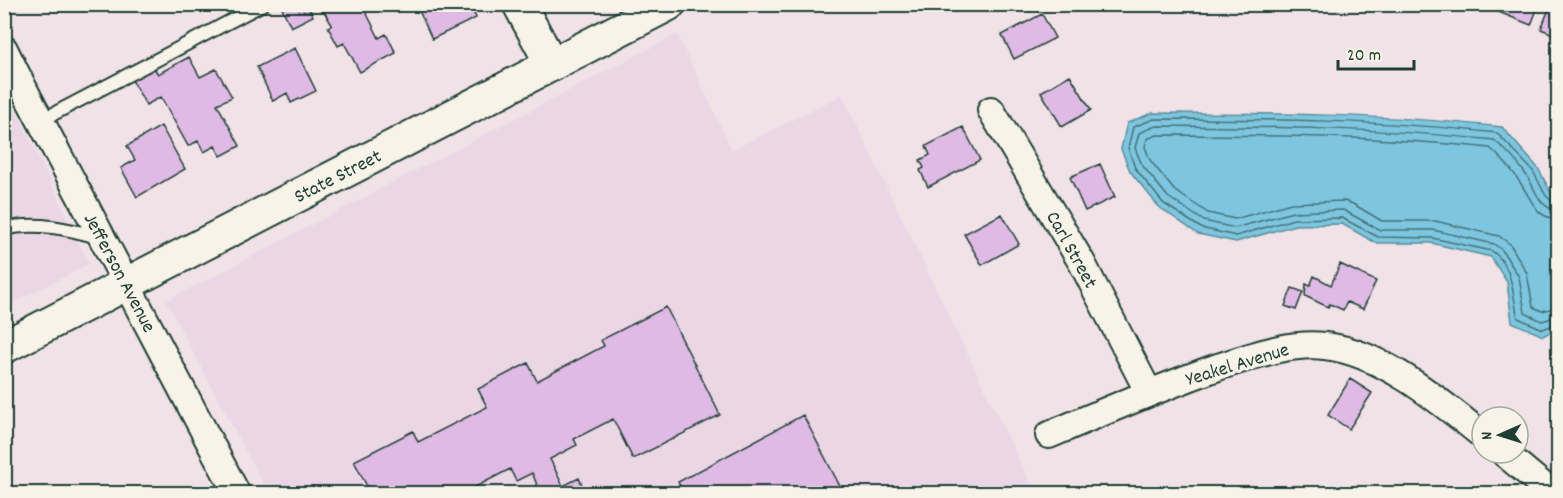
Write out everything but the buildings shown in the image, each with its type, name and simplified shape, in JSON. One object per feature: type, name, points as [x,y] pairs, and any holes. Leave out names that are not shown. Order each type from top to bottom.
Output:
[{"type":"street","points":[[519,4],[552,65]]},
{"type":"street","name":"State Street","points":[[4,347],[669,4]]},
{"type":"street","name":"Jefferson Avenue","points":[[4,49],[237,494]]},
{"type":"street","name":"Carl Street","points":[[991,110],[1082,263],[1149,393]]},
{"type":"street","name":"Yeakel Avenue","points":[[1049,435],[1149,393],[1256,354],[1299,345],[1327,346],[1382,364],[1470,426]]},
{"type":"street","points":[[1518,465],[1553,494]]},
{"type":"lane","points":[[40,121],[263,4]]},
{"type":"lane","points":[[4,230],[16,226],[52,227],[104,239]]},
{"type":"shaded area","points":[[677,34],[732,150],[842,95],[1035,493],[268,493],[166,301]]},
{"type":"shaded area","points":[[4,84],[89,264],[5,307],[4,307]]},
{"type":"water","points":[[1152,113],[1371,117],[1502,127],[1538,168],[1550,191],[1558,198],[1558,328],[1543,336],[1512,322],[1507,282],[1491,257],[1431,243],[1376,243],[1342,224],[1295,225],[1236,242],[1198,234],[1159,207],[1130,171],[1121,149],[1127,123]]}]
